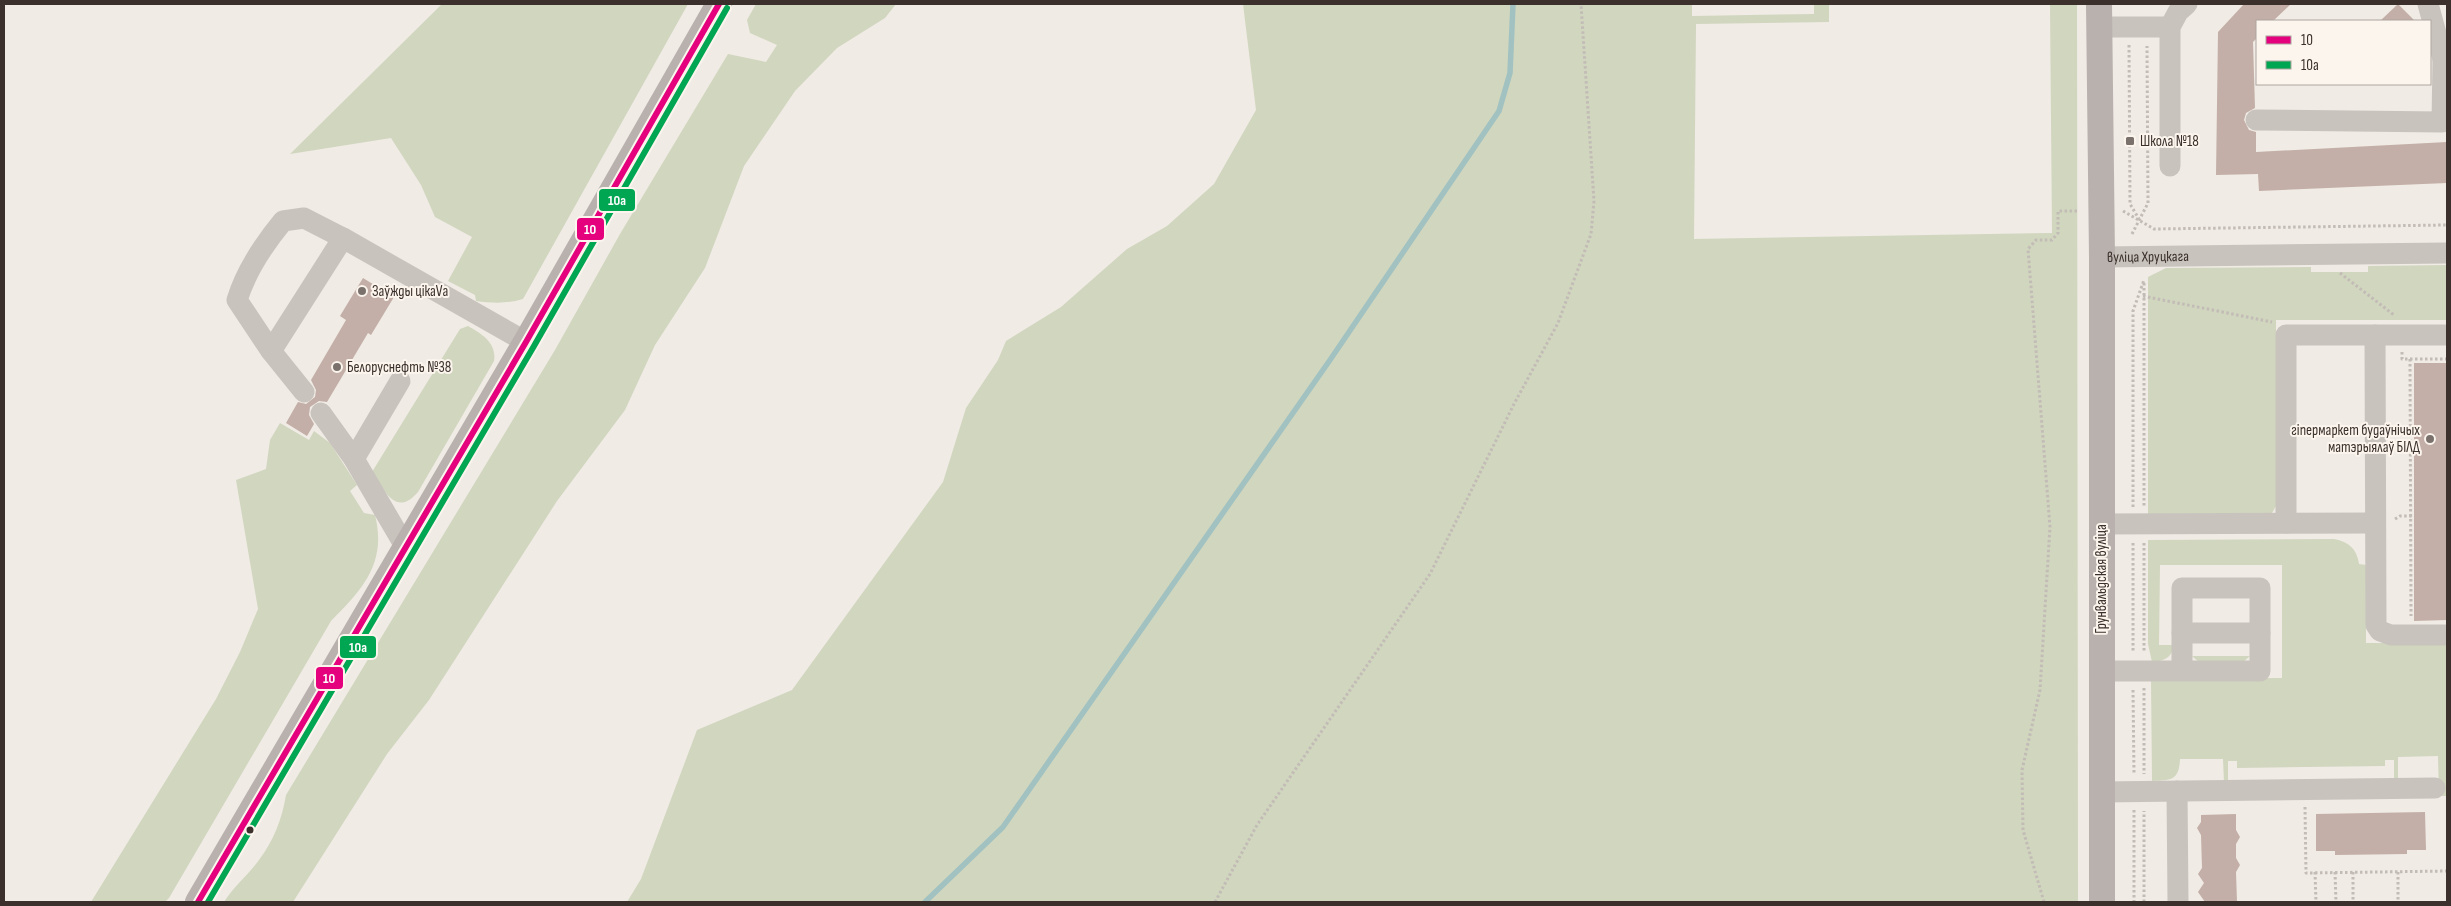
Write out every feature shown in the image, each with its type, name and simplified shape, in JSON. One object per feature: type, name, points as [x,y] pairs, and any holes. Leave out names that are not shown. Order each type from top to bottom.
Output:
[{"type":"main road","points":[[198,902],[526,342],[719,4]]},
{"type":"main road","name":"вуліца Хруцкага","points":[[2099,15],[2102,257]]},
{"type":"main road","name":"Грунвальдская вуліца","points":[[2102,257],[2100,671],[2102,902]]},
{"type":"street","points":[[2170,166],[2170,27],[2178,12],[2187,4]]},
{"type":"street","points":[[2256,120],[2442,122],[2445,59],[2428,4]]},
{"type":"street","points":[[2099,15],[2138,26],[2170,27]]},
{"type":"street","points":[[304,392],[271,351],[237,300],[243,281],[271,236],[283,221],[304,218],[343,238],[526,342]]},
{"type":"street","points":[[271,351],[343,238]]},
{"type":"street","name":"вуліца Хруцкага","points":[[2102,257],[2447,253]]},
{"type":"street","points":[[2286,524],[2286,335],[2447,335]]},
{"type":"street","points":[[2375,335],[2376,625],[2380,631],[2391,635],[2447,635]]},
{"type":"street","points":[[354,459],[400,380]]},
{"type":"street","points":[[321,413],[354,459],[406,548]]},
{"type":"street","points":[[2101,524],[2375,523]]},
{"type":"street","points":[[2100,671],[2139,671],[2182,671],[2260,671],[2260,588],[2182,588],[2182,671]]},
{"type":"street","points":[[2182,633],[2260,633]]},
{"type":"street","points":[[2101,792],[2434,788]]},
{"type":"street","points":[[2177,792],[2178,902]]},
{"type":"path","points":[[1215,902],[1257,825],[1430,574],[1514,404],[1558,323],[1591,234],[1594,201],[1581,4]]},
{"type":"path","points":[[2138,26],[2130,204],[2139,220]]},
{"type":"path","points":[[2132,234],[2148,203],[2138,26]]},
{"type":"path","points":[[2122,210],[2154,229],[2447,225]]},
{"type":"path","points":[[2044,902],[2022,822],[2022,770],[2040,690],[2050,527],[2028,249],[2036,240],[2052,240],[2058,233],[2058,211],[2077,211]]},
{"type":"path","points":[[2316,254],[2395,316]]},
{"type":"path","points":[[2134,902],[2139,792],[2139,671],[2133,311],[2144,280],[2138,524],[2139,671],[2139,792],[2144,902]]},
{"type":"path","points":[[2410,359],[2410,624]]},
{"type":"path","points":[[2402,360],[2447,359]]},
{"type":"path","points":[[2306,790],[2306,873],[2447,871]]},
{"type":"path","points":[[2315,872],[2316,902]]},
{"type":"path","points":[[2335,872],[2336,902]]},
{"type":"path","points":[[2353,872],[2353,902]]},
{"type":"path","points":[[2398,872],[2398,902]]},
{"type":"green space","points":[[442,4],[688,4],[523,299],[517,301],[500,303],[476,301],[475,295],[448,281],[472,237],[435,217],[421,185],[391,138],[290,154]]},
{"type":"green space","points":[[756,4],[896,4],[885,18],[837,48],[795,91],[744,166],[705,268],[655,345],[625,410],[557,501],[429,700],[387,754],[293,902],[224,902],[269,845],[280,821],[286,795],[555,350],[620,234],[728,54],[766,62],[777,45],[750,33],[747,20]]},
{"type":"green space","points":[[1243,4],[1692,4],[1692,16],[1814,14],[1814,4],[1829,4],[1829,22],[1696,24],[1694,239],[2052,233],[2050,4],[2077,4],[2078,902],[627,902],[641,879],[697,730],[792,690],[943,482],[966,408],[998,360],[1006,341],[1061,307],[1127,249],[1167,226],[1214,184],[1256,110]]},
{"type":"green space","points":[[2447,265],[2447,320],[2276,320],[2276,506],[2272,513],[2148,514],[2148,277],[2166,268],[2311,267],[2311,272],[2368,272],[2368,266]]},
{"type":"green space","points":[[468,326],[491,344],[494,361],[418,492],[410,499],[397,502],[386,493],[372,472],[460,329]]},
{"type":"green space","points":[[280,423],[309,440],[314,431],[330,443],[357,485],[350,491],[364,513],[375,515],[378,547],[370,574],[353,598],[331,621],[169,898],[165,902],[91,902],[216,699],[240,652],[258,609],[236,480],[266,469],[270,440]]},
{"type":"green space","points":[[2334,539],[2348,544],[2354,550],[2359,564],[2366,565],[2366,643],[2447,643],[2447,796],[2439,796],[2438,756],[2398,757],[2398,781],[2394,781],[2394,760],[2385,760],[2385,766],[2237,768],[2237,761],[2228,761],[2228,783],[2224,783],[2223,759],[2180,759],[2178,772],[2173,778],[2152,781],[2151,679],[2282,678],[2282,565],[2160,565],[2159,645],[2174,645],[2167,658],[2152,662],[2148,644],[2148,540]]},
{"type":"green space","points":[[2192,656],[2250,656],[2242,663],[2200,663]]},
{"type":"building","points":[[2244,4],[2291,4],[2274,20],[2256,20],[2256,39],[2253,42],[2255,108],[2246,113],[2244,120],[2249,130],[2256,132],[2256,152],[2447,142],[2447,183],[2259,191],[2258,174],[2216,175],[2218,32]]},
{"type":"building","points":[[2398,4],[2414,20],[2381,20]]},
{"type":"building","points":[[363,278],[394,297],[371,335],[368,333],[327,402],[319,401],[310,407],[309,415],[314,424],[307,436],[286,423],[298,402],[306,404],[315,397],[316,390],[311,380],[346,320],[340,316]]},
{"type":"building","name":"гіпермаркет будаўнічых матэрыялаў БІЛД","points":[[2414,363],[2447,363],[2447,620],[2414,621]]},
{"type":"building","points":[[2425,812],[2426,850],[2407,850],[2407,854],[2335,855],[2335,851],[2316,851],[2316,814]]},
{"type":"building","points":[[2236,814],[2236,830],[2240,837],[2236,844],[2236,858],[2240,865],[2236,872],[2237,902],[2205,902],[2198,892],[2204,883],[2198,874],[2202,868],[2201,835],[2197,828],[2201,822],[2201,815]]},
{"type":"waterway","points":[[925,902],[1003,827],[1330,360],[1499,111],[1510,73],[1513,4]]},
{"type":"transit line","name":"10","points":[[198,902],[526,342],[719,4]]},
{"type":"transit line","name":"10а","points":[[208,902],[534,346],[727,8]]},
{"type":"place","name":"Школа №18","points":[[2130,141]]},
{"type":"place","name":"Заўжды цікаVа","points":[[362,291]]},
{"type":"place","name":"Белоруснефть №38","points":[[337,367]]},
{"type":"place","name":"гіпермаркет будаўнічых матэрыялаў БІЛД","points":[[2430,439]]}]
